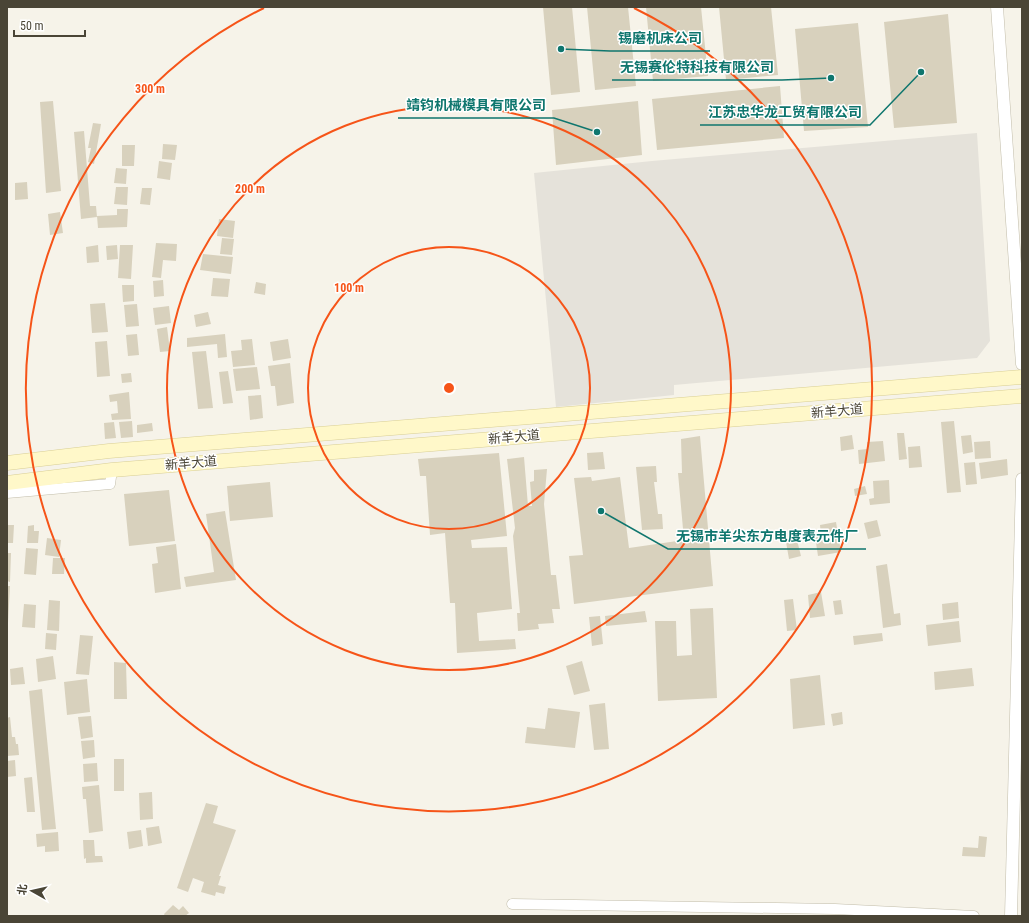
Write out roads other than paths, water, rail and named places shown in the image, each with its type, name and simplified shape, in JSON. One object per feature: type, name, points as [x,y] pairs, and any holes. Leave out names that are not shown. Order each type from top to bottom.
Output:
[{"type":"main road","name":"新羊大道","points":[[7,463],[117,450],[1022,377]]},
{"type":"main road","name":"新羊大道","points":[[7,482],[112,470],[1022,396]]},
{"type":"street","points":[[997,7],[1022,364]]},
{"type":"street","points":[[7,493],[110,484],[112,470]]},
{"type":"street","points":[[1011,916],[1022,479]]},
{"type":"street","points":[[512,904],[835,909],[974,916]]},
{"type":"place","name":"锡磨机床公司","points":[[561,49]]},
{"type":"place","name":"江苏忠华龙工贸有限公司","points":[[921,72]]},
{"type":"place","name":"无锡赛伦特科技有限公司","points":[[831,78]]},
{"type":"place","name":"靖钧机械模具有限公司","points":[[597,132]]},
{"type":"place","name":"无锡市羊尖东方电度表元件厂","points":[[601,511]]}]
